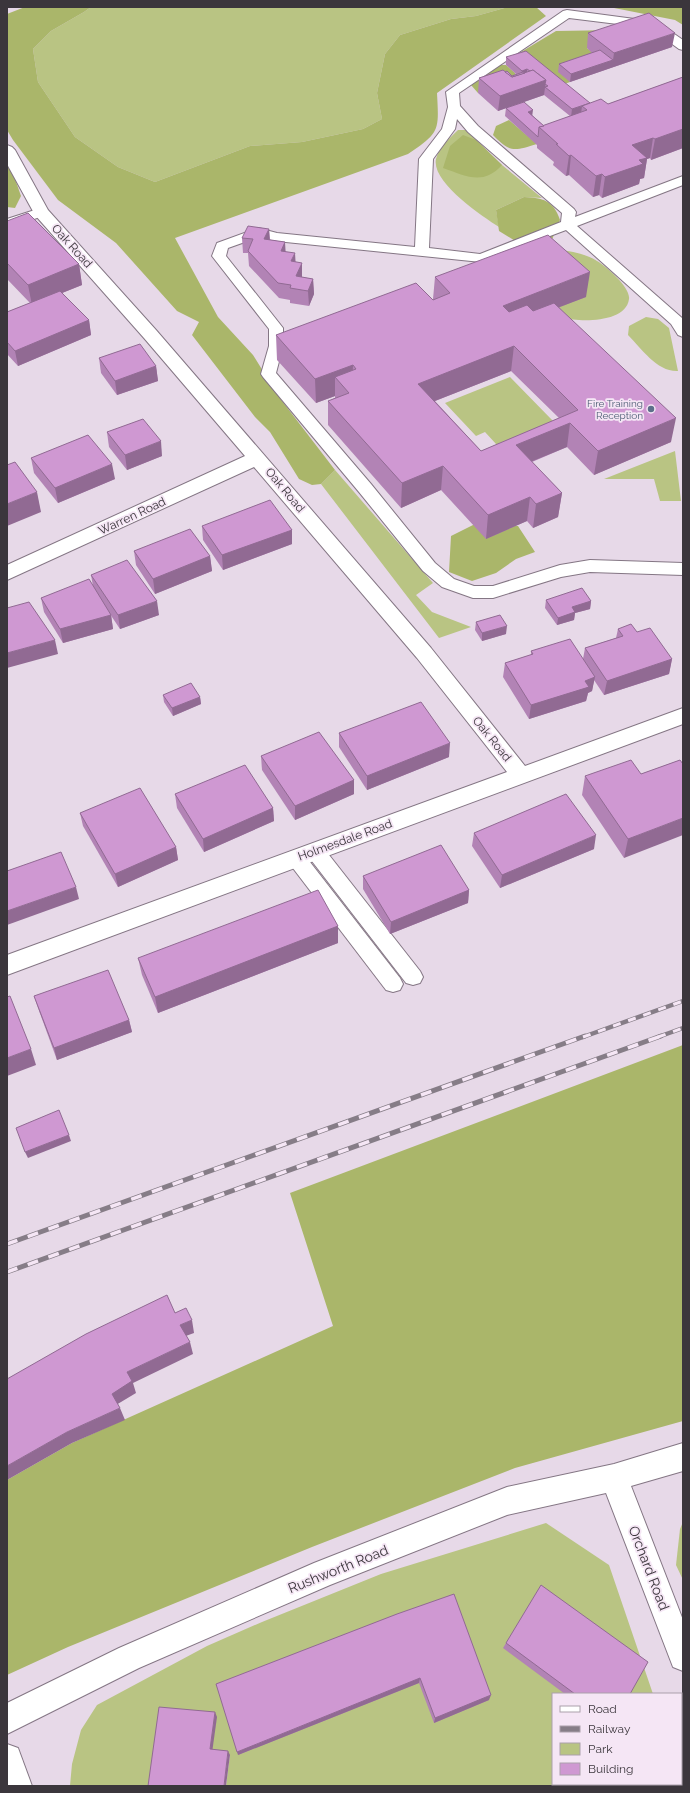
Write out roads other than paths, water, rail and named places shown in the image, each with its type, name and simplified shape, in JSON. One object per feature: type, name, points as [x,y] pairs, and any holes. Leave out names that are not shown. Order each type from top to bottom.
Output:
[{"type":"street","name":"Oak Road","points":[[7,150],[41,212],[150,334],[257,458],[424,654],[521,775]]},
{"type":"street","name":"Warren Road","points":[[7,573],[257,458]]},
{"type":"street","name":"Holmesdale Road","points":[[7,965],[683,716]]},
{"type":"street","name":"Rushworth Road","points":[[7,1719],[129,1658],[353,1562],[507,1501],[614,1478],[683,1456]]},
{"type":"street","name":"Orchard Road","points":[[614,1478],[683,1657]]},
{"type":"street","points":[[7,1759],[17,1786]]},
{"type":"lane","points":[[422,252],[426,159],[448,129],[454,107],[452,92],[568,10],[653,25],[683,46]]},
{"type":"lane","points":[[454,107],[473,129],[569,212],[568,225]]},
{"type":"lane","points":[[683,180],[481,258],[276,237],[258,232],[222,246],[219,256],[276,328],[276,346],[268,374],[365,488],[429,567],[448,583],[473,592],[493,592],[560,571],[590,566],[683,569]]},
{"type":"lane","points":[[7,224],[41,212]]},
{"type":"lane","points":[[568,225],[677,321],[683,332]]},
{"type":"lane","points":[[306,854],[413,977]]},
{"type":"lane","points":[[306,854],[393,984]]},
{"type":"railway","points":[[583,1037],[683,1001]]},
{"type":"railway","points":[[658,1037],[683,1028]]},
{"type":"railway","points":[[7,1244],[585,1036]]},
{"type":"railway","points":[[7,1272],[661,1036]]},
{"type":"place","name":"Fire Training Reception","points":[[651,409]]}]
